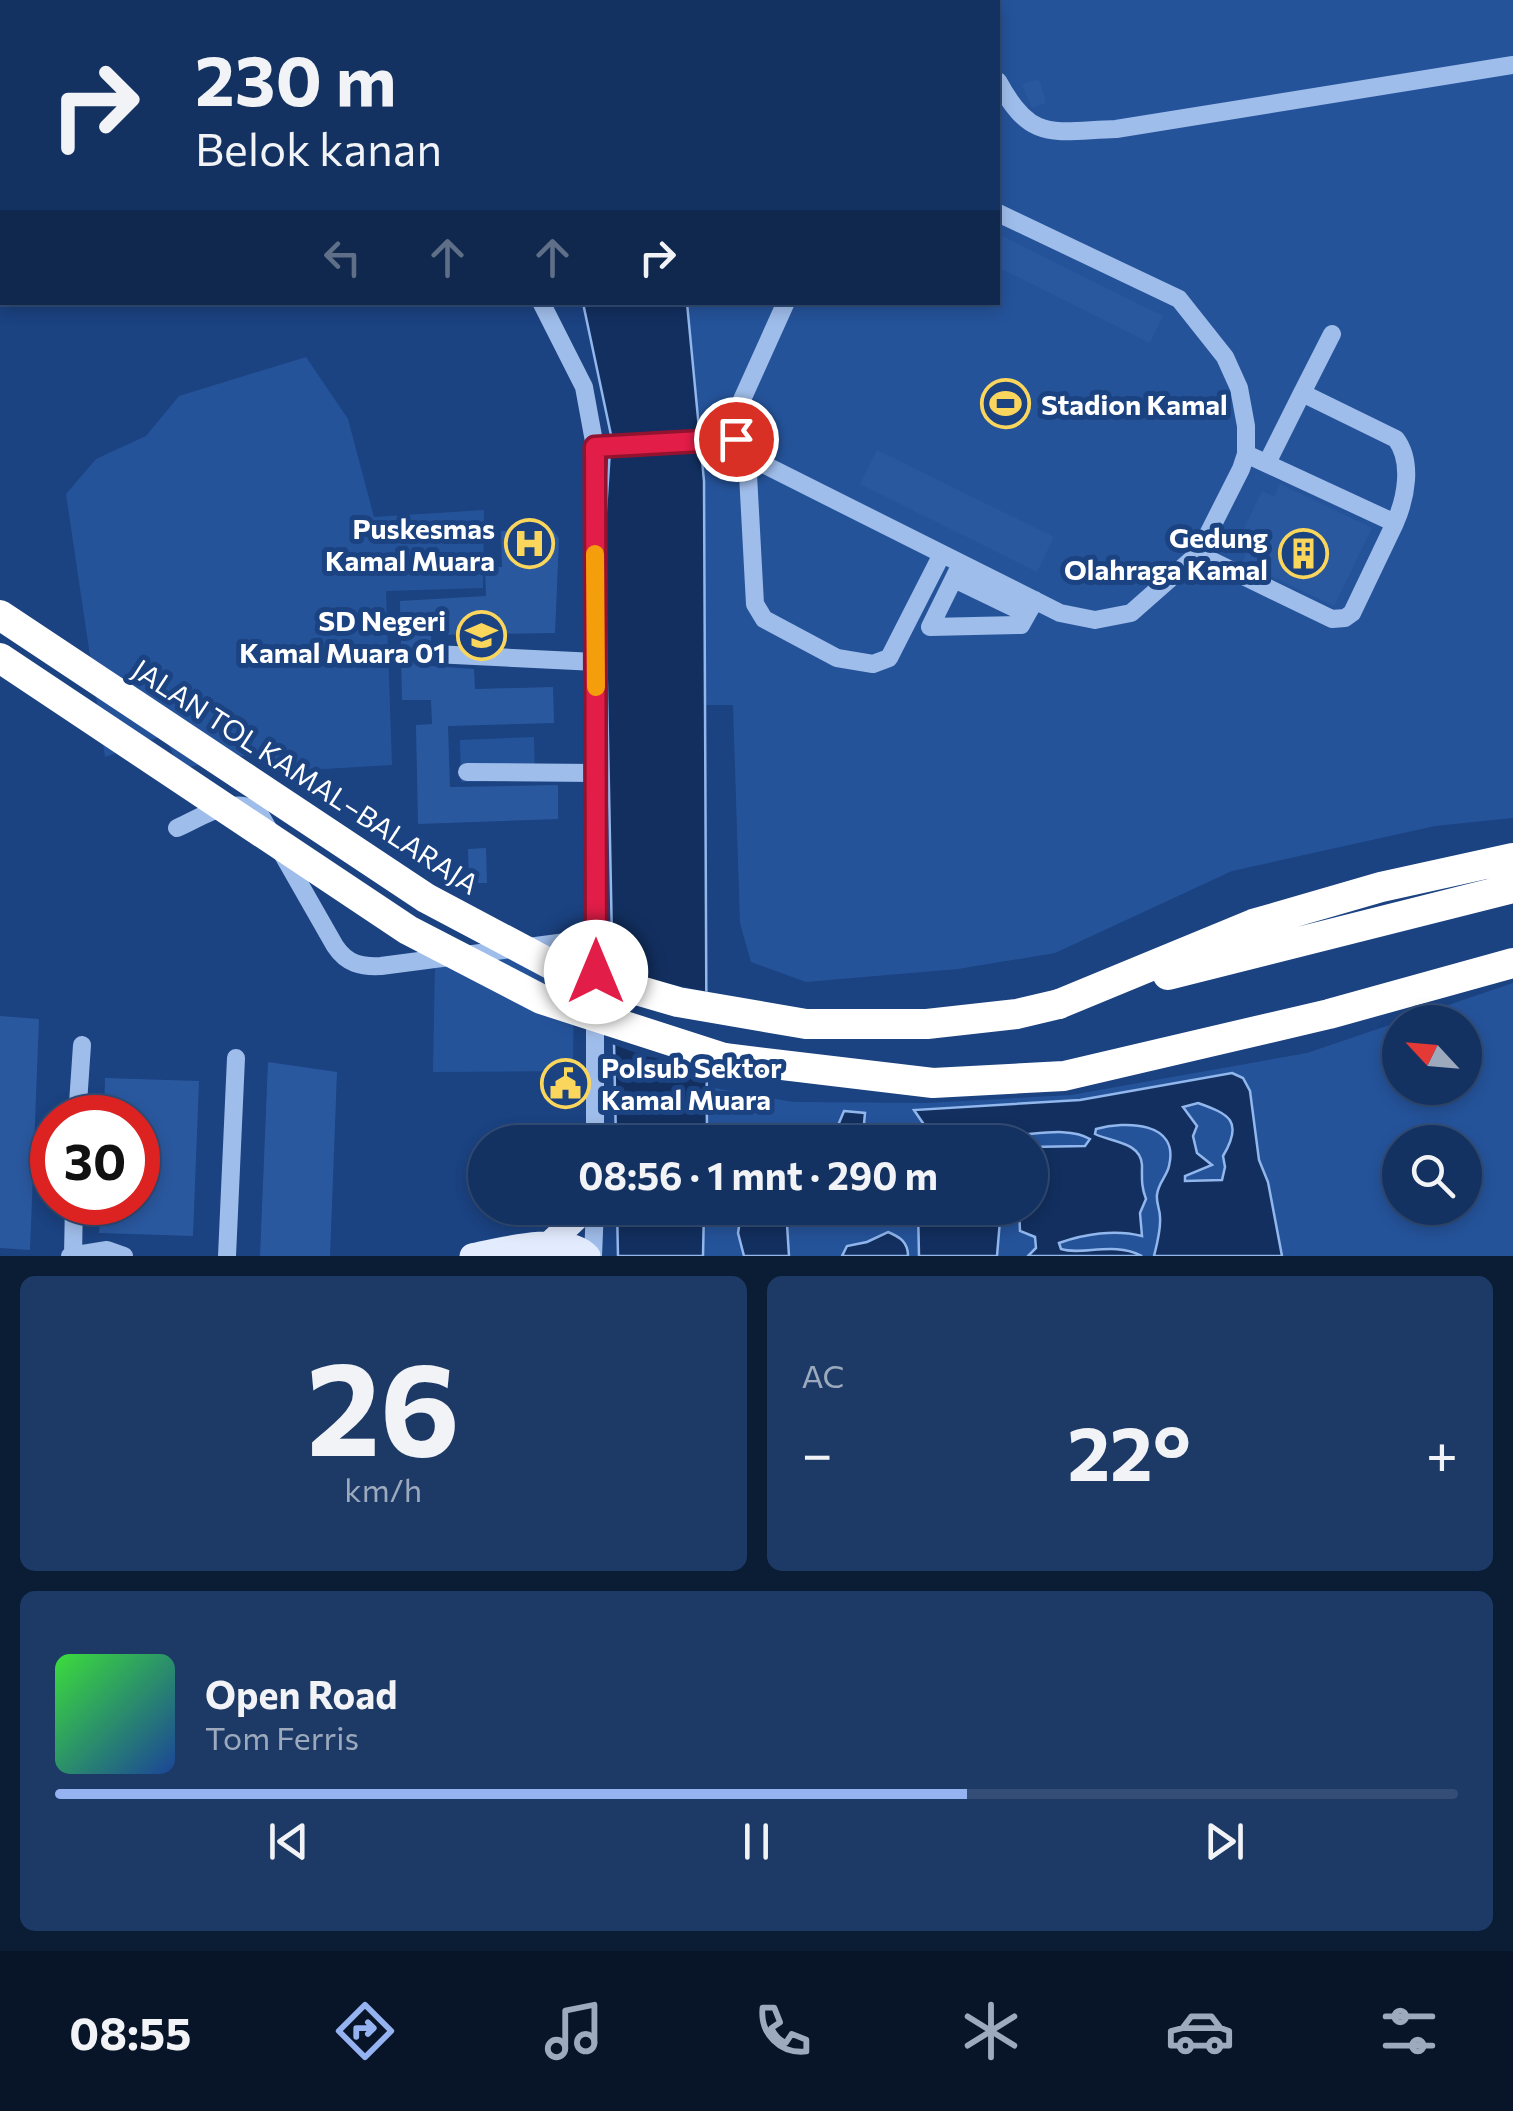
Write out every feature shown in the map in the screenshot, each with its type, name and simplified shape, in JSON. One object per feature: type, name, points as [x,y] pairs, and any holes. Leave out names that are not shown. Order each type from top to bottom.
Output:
[{"type":"highway","name":"JALAN TOL KAMAL–BALARAJA","points":[[0,615],[426,898],[554,966],[678,1002],[806,1024],[927,1024],[1017,1014],[1059,1004]]},
{"type":"highway","points":[[0,658],[408,930],[540,1000],[724,1058],[933,1083],[1064,1076],[1329,1014],[1513,963]]},
{"type":"highway","points":[[1059,1004],[1252,924],[1366,892],[1513,858]]},
{"type":"highway","points":[[1059,1004],[1513,888]]},
{"type":"main road","points":[[543,1248],[568,1225]]},
{"type":"main road","points":[[472,1256],[577,1246],[590,1256]]},
{"type":"street","points":[[1000,85],[1030,126],[1060,131],[1116,129],[1513,64]]},
{"type":"street","points":[[747,456],[942,554],[958,571],[1031,607],[1096,620],[1131,613],[1198,554],[1246,454],[1239,388],[1225,357],[1179,299],[1000,214]]},
{"type":"street","points":[[544,305],[584,387],[600,447],[595,1125]]},
{"type":"street","points":[[785,305],[744,387],[736,413],[736,439],[747,456],[755,604],[764,619],[810,644],[854,662],[873,664],[889,658],[942,554]]},
{"type":"street","points":[[1267,464],[1332,334]]},
{"type":"street","points":[[1198,554],[1332,619],[1352,613],[1403,505],[1406,486],[1400,445],[1396,439],[1302,393]]},
{"type":"street","points":[[600,447],[736,439]]},
{"type":"street","points":[[1246,454],[1395,523]]},
{"type":"street","points":[[958,571],[930,627],[1022,625],[1031,607]]},
{"type":"street","points":[[434,654],[596,662]]},
{"type":"street","points":[[468,772],[596,773]]},
{"type":"street","points":[[177,828],[232,804],[247,804],[258,810],[335,946],[342,956],[357,964],[381,966],[596,938]]},
{"type":"street","points":[[79,1095],[82,1045]]},
{"type":"street","points":[[227,1256],[236,1058]]},
{"type":"street","points":[[73,1225],[72,1256],[113,1250],[124,1256]]},
{"type":"street","points":[[590,1256],[593,1225]]},
{"type":"shaded area","points":[[1000,0],[1513,0],[1513,818],[1435,826],[1232,871],[1055,953],[958,969],[806,982],[751,962],[740,923],[733,705],[706,705],[704,481],[687,305],[1000,305]]},
{"type":"shaded area","points":[[583,305],[687,305],[704,481],[707,1125],[616,1125],[604,540],[611,435]]},
{"type":"shaded area","points":[[306,357],[348,419],[374,517],[484,510],[483,588],[386,591],[392,765],[273,772],[269,751],[179,769],[165,735],[105,757],[66,494],[96,459],[146,436],[179,396]]},
{"type":"shaded area","points":[[534,737],[535,779],[461,782],[460,740]]},
{"type":"shaded area","points":[[574,955],[573,1071],[433,1072],[435,963]]},
{"type":"shaded area","points":[[1513,983],[1513,1256],[703,1256],[704,1225],[1048,1225],[1048,1125],[708,1125],[709,1087],[793,1102],[926,1103],[1071,1095],[1307,1053],[1382,1028],[1382,1105],[1482,1105],[1482,1005],[1448,1005]]},
{"type":"shaded area","points":[[1232,1073],[1243,1078],[1250,1091],[1259,1160],[1268,1182],[1282,1256],[1154,1256],[1160,1222],[1157,1195],[1168,1170],[1170,1151],[1158,1132],[1121,1125],[1096,1129],[1095,1134],[1131,1147],[1140,1157],[1146,1199],[1140,1213],[1142,1236],[1100,1234],[1059,1243],[1061,1249],[1069,1251],[1110,1249],[1142,1256],[1028,1256],[1036,1248],[1035,1237],[1020,1231],[1020,1225],[1048,1225],[1048,1147],[1085,1146],[1090,1139],[1064,1132],[1048,1133],[1048,1125],[924,1125],[914,1110],[1080,1100]],"holes":[[[1198,1103],[1225,1115],[1232,1134],[1223,1156],[1222,1180],[1185,1181],[1185,1176],[1212,1165],[1197,1153],[1193,1136],[1197,1126],[1183,1107]]]},
{"type":"shaded area","points":[[844,1111],[865,1113],[865,1125],[838,1125]]},
{"type":"shaded area","points":[[617,1225],[704,1225],[703,1256],[618,1256]]},
{"type":"shaded area","points":[[739,1225],[787,1225],[789,1256],[744,1256]]},
{"type":"shaded area","points":[[918,1225],[1000,1225],[997,1256],[919,1256]]},
{"type":"shaded area","points":[[888,1232],[907,1247],[908,1256],[842,1256],[847,1246]]},
{"type":"pier","points":[[608,966],[713,993],[713,1069],[644,1056],[609,1043]]},
{"type":"building","points":[[1039,79],[1046,103],[1032,108],[1022,84]]},
{"type":"building","points":[[1000,235],[1163,316],[1150,343],[1000,268]]},
{"type":"building","points":[[877,450],[1054,537],[1037,572],[860,484]]},
{"type":"building","name":"Gedung Olahraga Kamal","points":[[1280,484],[1372,528],[1334,606],[1242,562],[1251,544],[1239,539],[1262,491],[1274,497]]},
{"type":"building","points":[[553,530],[559,539],[555,633],[431,635],[422,654],[423,661],[432,666],[474,669],[475,689],[553,687],[554,723],[448,726],[450,787],[558,785],[558,819],[418,824],[416,725],[432,724],[431,700],[402,700],[400,601],[486,596],[485,567],[502,567],[501,531]]},
{"type":"building","points":[[486,848],[487,883],[469,883],[468,849]]},
{"type":"building","points":[[0,1016],[39,1019],[36,1095],[30,1095],[30,1250],[0,1248]]},
{"type":"building","points":[[268,1062],[337,1072],[330,1256],[260,1256]]},
{"type":"building","name":"Polsub Sektor Kamal Muara","points":[[557,1072],[575,1072],[575,1094],[556,1093]]},
{"type":"building","points":[[105,1078],[199,1081],[193,1236],[99,1233],[99,1225],[160,1225],[160,1095],[105,1095]]},
{"type":"slow traffic","points":[[595,554],[596,687]]},
{"type":"place","name":"Stadion Kamal","points":[[1006,404]]},
{"type":"place","name":"Puskesmas Kamal Muara","points":[[530,544]]},
{"type":"place","name":"Gedung Olahraga Kamal","points":[[1303,553]]},
{"type":"place","name":"SD Negeri Kamal Muara 01","points":[[481,636]]},
{"type":"place","name":"Polsub Sektor Kamal Muara","points":[[566,1083]]},
{"type":"route","points":[[596,972],[595,447],[736,439]]}]
